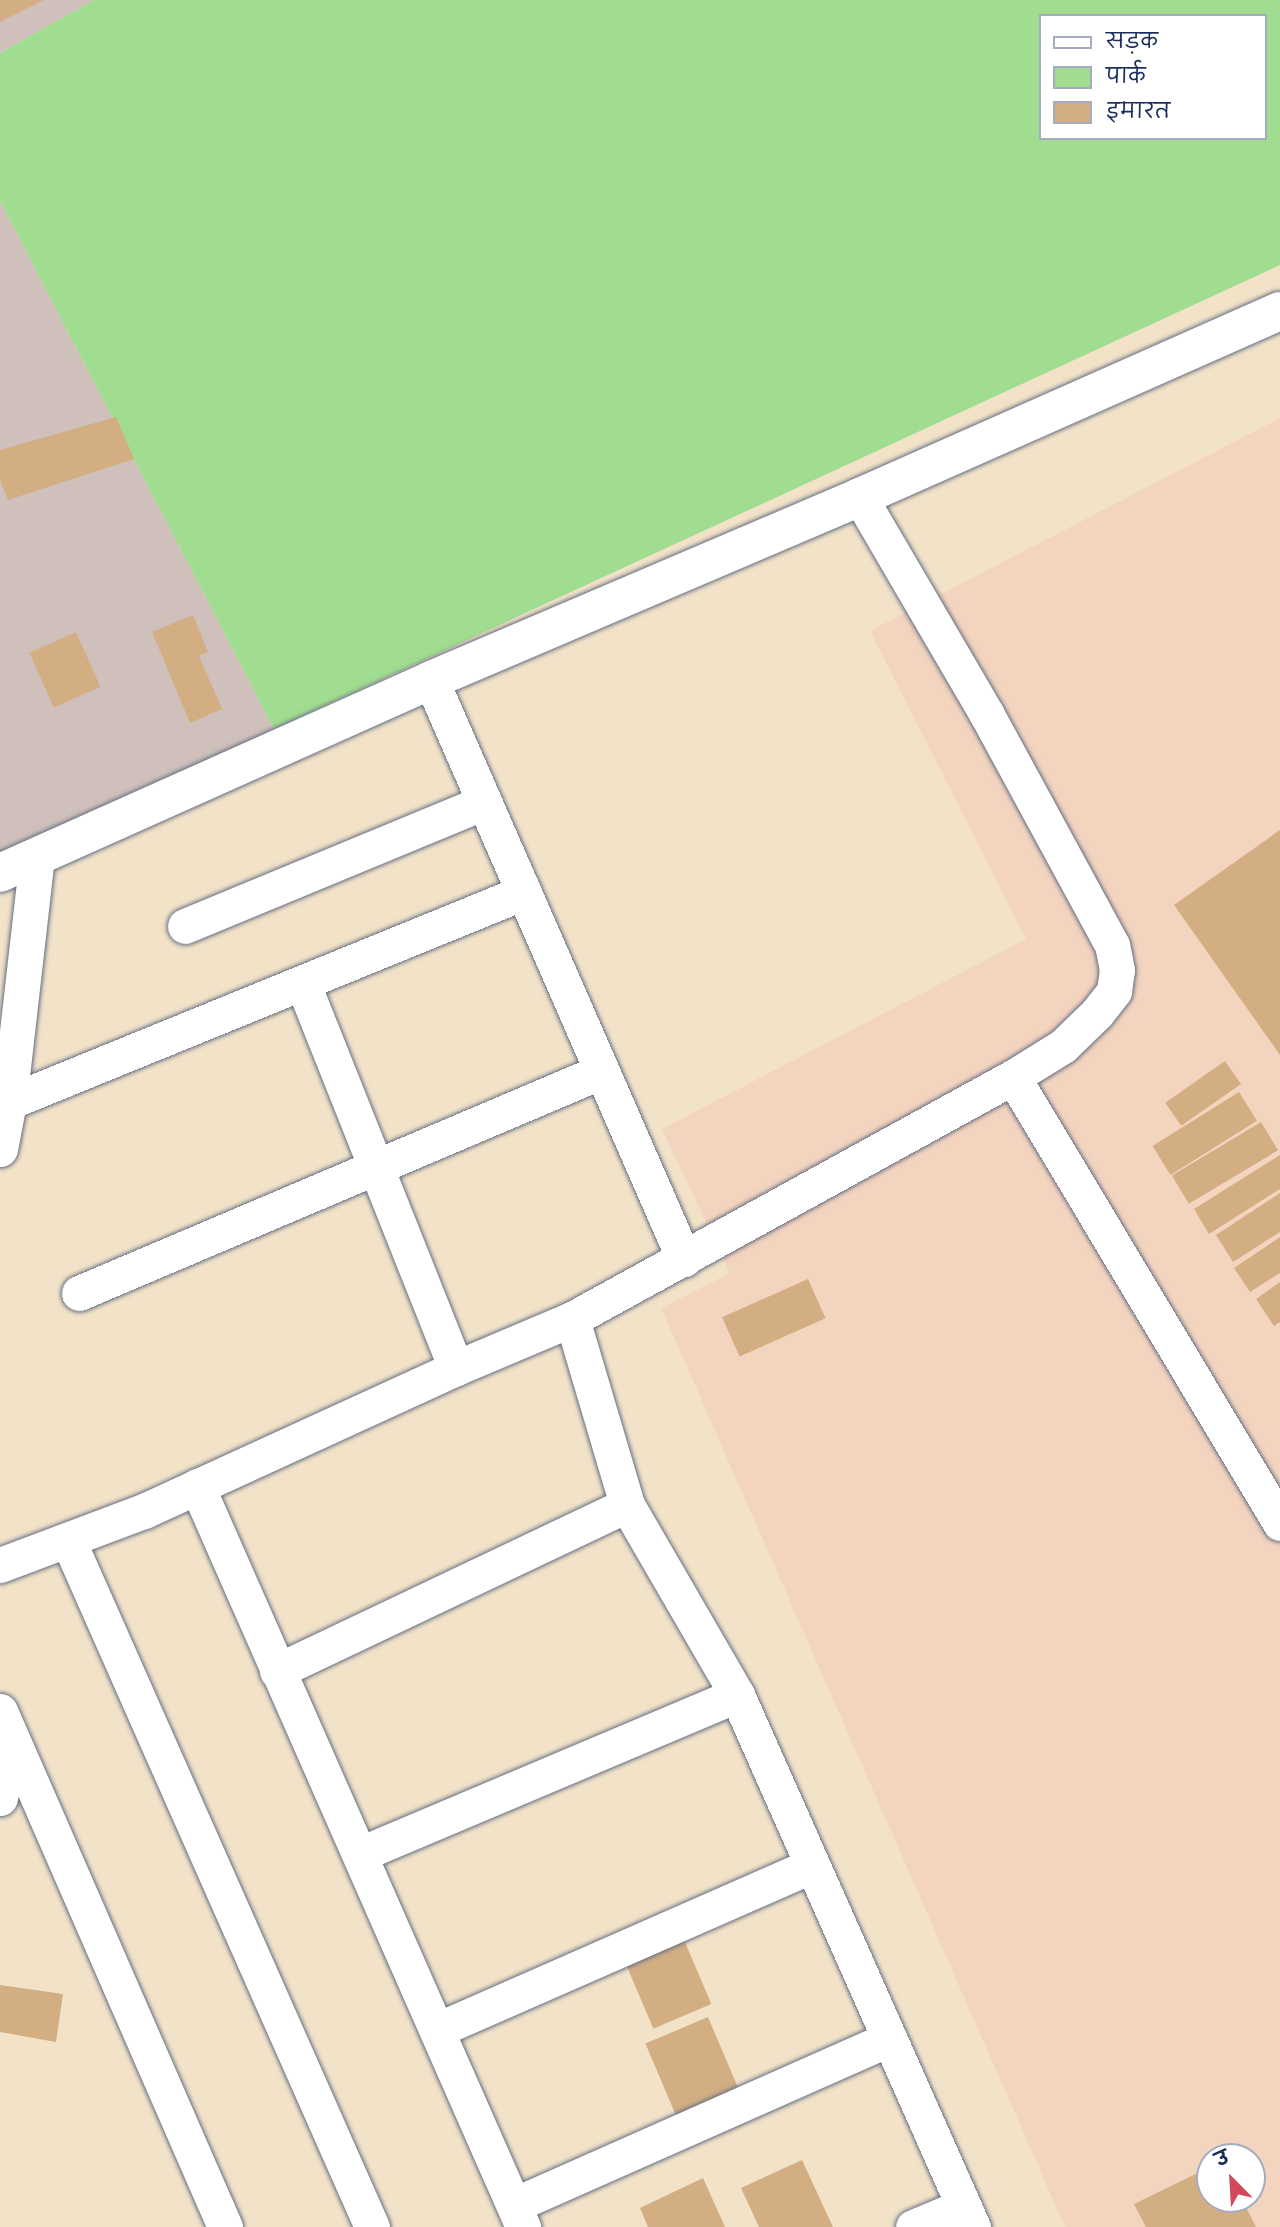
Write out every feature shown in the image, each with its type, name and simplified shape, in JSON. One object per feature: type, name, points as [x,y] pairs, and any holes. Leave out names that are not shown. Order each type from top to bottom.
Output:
[{"type":"street","points":[[0,873],[431,681],[860,497],[1280,311]]},
{"type":"street","points":[[0,1565],[144,1511],[456,1368],[572,1319],[1013,1077],[1063,1046],[1097,1013],[1114,990],[1117,970],[1112,945],[986,713],[860,497]]},
{"type":"street","points":[[431,681],[684,1259]]},
{"type":"street","points":[[185,926],[484,802]]},
{"type":"street","points":[[0,1149],[9,1102],[37,857]]},
{"type":"street","points":[[9,1102],[524,892]]},
{"type":"street","points":[[303,984],[456,1368]]},
{"type":"street","points":[[79,1293],[602,1071]]},
{"type":"street","points":[[1013,1077],[1280,1522]]},
{"type":"street","points":[[572,1319],[627,1505],[737,1695],[810,1866],[968,2217],[913,2227]]},
{"type":"street","points":[[197,1486],[518,2216],[888,2039]]},
{"type":"street","points":[[277,1671],[627,1505]]},
{"type":"street","points":[[68,1540],[372,2227]]},
{"type":"street","points":[[360,1854],[737,1695]]},
{"type":"street","points":[[0,1798],[6,1726]]},
{"type":"street","points":[[6,1726],[225,2227]]},
{"type":"street","points":[[437,2030],[810,1866]]},
{"type":"shaded area","points":[[0,0],[94,0],[0,53]]},
{"type":"shaded area","points":[[0,201],[274,729],[0,855]]},
{"type":"shaded area","points":[[1280,418],[1280,2227],[1065,2227],[661,1308],[730,1273],[662,1129],[1026,939],[870,631]]},
{"type":"green space","points":[[94,0],[1280,0],[1280,265],[274,729],[0,201],[0,53]]},
{"type":"building","points":[[0,0],[44,0],[0,22]]},
{"type":"building","points":[[116,417],[134,459],[8,500],[0,480],[0,450]]},
{"type":"building","points":[[193,615],[208,652],[199,656],[222,709],[190,723],[152,632]]},
{"type":"building","points":[[76,632],[100,687],[54,708],[29,653]]},
{"type":"building","points":[[1280,830],[1280,1055],[1174,905]]},
{"type":"building","points":[[1225,1061],[1241,1084],[1181,1126],[1165,1103]]},
{"type":"building","points":[[1239,1092],[1257,1121],[1171,1175],[1152,1146]]},
{"type":"building","points":[[1261,1122],[1278,1150],[1189,1204],[1172,1176]]},
{"type":"building","points":[[1280,1155],[1280,1189],[1209,1234],[1194,1209]]},
{"type":"building","points":[[1280,1193],[1280,1232],[1233,1262],[1216,1235]]},
{"type":"building","points":[[1280,1237],[1280,1273],[1250,1292],[1234,1268]]},
{"type":"building","points":[[808,1279],[825,1318],[740,1357],[722,1317]]},
{"type":"building","points":[[1280,1282],[1280,1322],[1274,1326],[1256,1299]]},
{"type":"building","points":[[682,1935],[711,2004],[653,2029],[624,1960]]},
{"type":"building","points":[[0,1985],[63,1994],[56,2042],[0,2032]]},
{"type":"building","points":[[708,2017],[742,2098],[680,2125],[645,2044]]},
{"type":"building","points":[[802,2160],[833,2227],[759,2227],[741,2188]]},
{"type":"building","points":[[1196,2174],[1196,2213],[1249,2213],[1256,2227],[1146,2227],[1134,2204]]},
{"type":"building","points":[[703,2178],[725,2227],[648,2227],[640,2208]]}]
